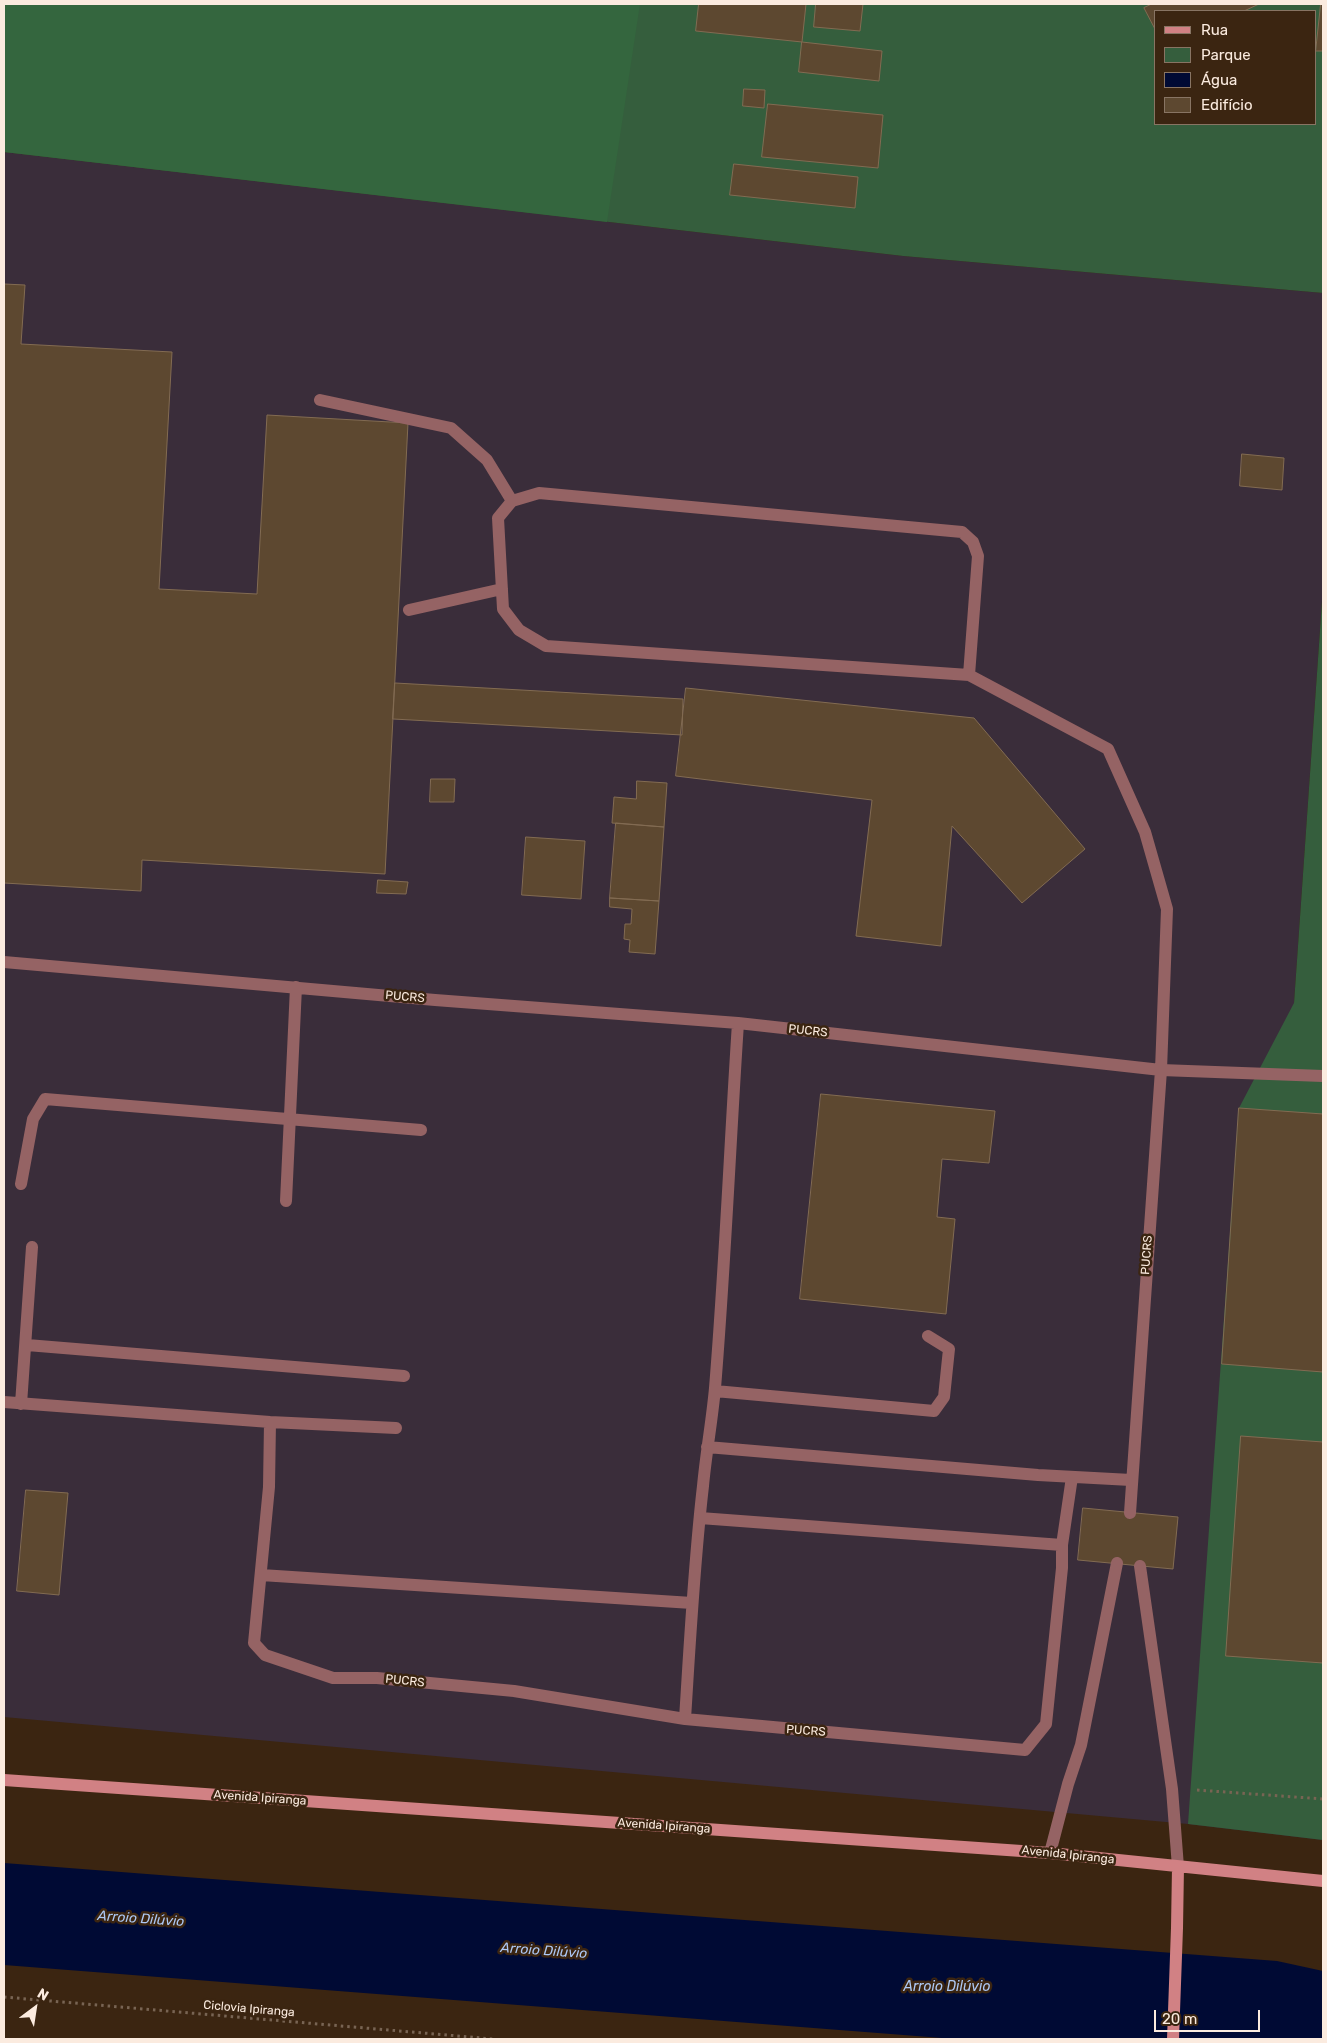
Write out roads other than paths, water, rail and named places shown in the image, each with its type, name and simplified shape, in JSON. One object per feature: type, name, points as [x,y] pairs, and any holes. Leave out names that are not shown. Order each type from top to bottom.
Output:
[{"type":"main road","name":"Avenida Ipiranga","points":[[4,1780],[1050,1853],[1323,1881]]},
{"type":"main road","points":[[1173,2039],[1178,1867]]},
{"type":"lane","points":[[320,400],[451,428],[487,460],[512,501]]},
{"type":"lane","points":[[968,675],[978,556],[973,542],[962,532],[539,493],[512,501],[498,518],[503,609],[519,630],[546,646],[968,675],[1108,749],[1145,832],[1167,909],[1160,1070],[1323,1076]]},
{"type":"lane","points":[[409,610],[502,589]]},
{"type":"lane","name":"PUCRS","points":[[7,960],[296,987],[738,1023],[1160,1070],[1130,1512]]},
{"type":"lane","points":[[286,1201],[296,987]]},
{"type":"lane","points":[[685,1719],[692,1603],[714,1391],[726,1236],[728,1168],[738,1023]]},
{"type":"lane","points":[[22,1184],[32,1119],[45,1099],[421,1130]]},
{"type":"lane","points":[[21,1404],[27,1345],[32,1247]]},
{"type":"lane","points":[[714,1391],[934,1411],[944,1397],[949,1349],[928,1336]]},
{"type":"lane","points":[[27,1345],[404,1376]]},
{"type":"lane","points":[[4,1402],[270,1422],[396,1428]]},
{"type":"lane","name":"PUCRS","points":[[270,1422],[269,1487],[254,1643],[265,1655],[333,1678],[377,1678],[514,1691],[685,1719],[1025,1750],[1046,1724],[1062,1568],[1062,1545]]},
{"type":"lane","points":[[707,1447],[1072,1477],[1131,1480]]},
{"type":"lane","points":[[700,1518],[1062,1545],[1072,1477]]},
{"type":"lane","points":[[1050,1853],[1068,1784],[1081,1745],[1117,1563]]},
{"type":"lane","points":[[1140,1566],[1172,1789],[1178,1867]]},
{"type":"lane","points":[[261,1575],[692,1603]]},
{"type":"water","name":"Arroio Dilúvio","points":[[4,1863],[1277,1961],[1323,1971],[1323,2039],[955,2039],[4,1965]]}]
